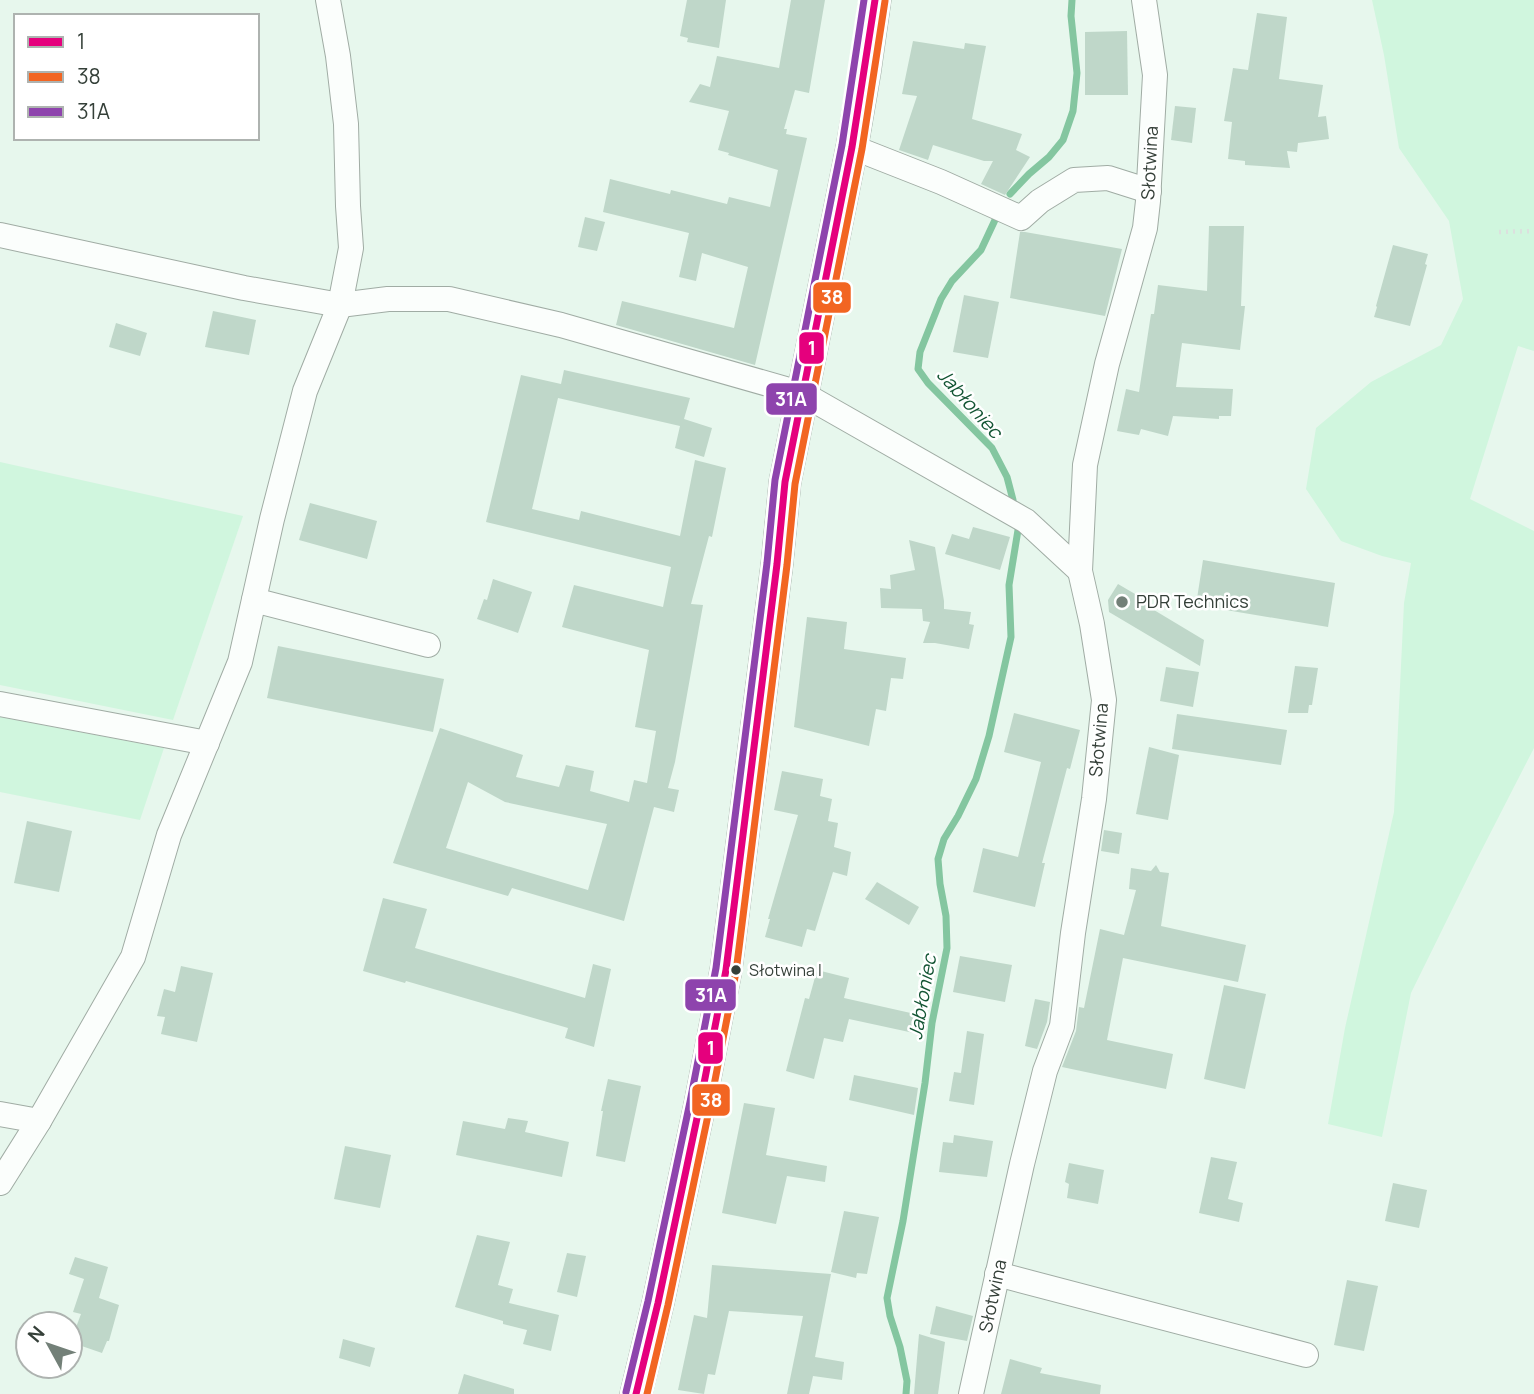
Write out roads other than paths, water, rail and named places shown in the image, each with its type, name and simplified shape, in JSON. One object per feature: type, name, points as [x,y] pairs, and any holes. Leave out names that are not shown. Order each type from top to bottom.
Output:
[{"type":"main road","points":[[636,1394],[701,1104],[726,970],[785,482],[852,147],[875,0]]},
{"type":"street","points":[[0,1183],[133,957],[169,835],[240,662],[272,519],[305,391],[340,305],[351,248],[346,124],[328,0]]},
{"type":"street","name":"Słotwina","points":[[971,1394],[1022,1164],[1045,1071],[1062,1026],[1094,799],[1104,699],[1080,571],[1085,466],[1107,364],[1145,228],[1155,75],[1144,0]]},
{"type":"street","points":[[852,147],[941,182],[1021,218],[1040,201],[1073,180],[1108,178],[1149,191]]},
{"type":"street","points":[[0,235],[244,288],[340,305],[388,299],[449,299],[561,325],[803,394],[1026,521],[1080,571]]},
{"type":"street","points":[[254,600],[428,645]]},
{"type":"street","points":[[0,704],[206,743]]},
{"type":"street","points":[[0,1114],[38,1121]]},
{"type":"street","points":[[997,1274],[1306,1354]]},
{"type":"waterway","name":"Jabłoniec","points":[[1010,194],[1063,140],[1073,111],[1077,73],[1072,0]]},
{"type":"waterway","name":"Jabłoniec","points":[[995,220],[981,250],[952,281],[941,299],[920,352],[918,369],[928,383],[992,448],[1007,477],[1013,500]]},
{"type":"waterway","name":"Jabłoniec","points":[[906,1394],[907,1381],[887,1298],[903,1221],[932,1023],[947,948],[946,916],[938,859],[944,839],[976,779],[989,736],[1011,637],[1009,585],[1018,530]]},
{"type":"place","name":"PDR Technics","points":[[1122,602]]},
{"type":"place","name":"Słotwina I","points":[[736,970]]}]
